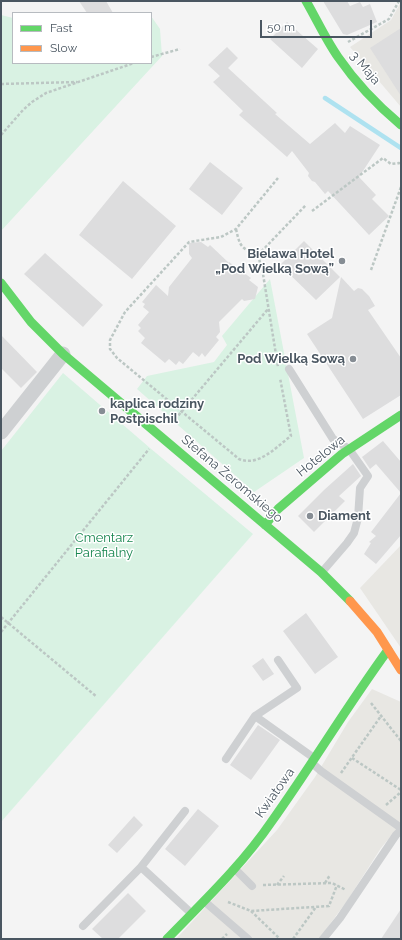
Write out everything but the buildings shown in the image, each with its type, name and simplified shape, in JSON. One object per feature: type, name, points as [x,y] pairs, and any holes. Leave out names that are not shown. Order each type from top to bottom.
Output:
[{"type":"street","name":"3 Maja","points":[[306,1],[334,50],[363,88],[392,118],[401,125]]},
{"type":"street","name":"Stefana Żeromskiego","points":[[1,283],[32,322],[63,354],[321,572],[360,611],[401,670]]},
{"type":"street","points":[[1,432],[63,354]]},
{"type":"street","name":"Hotelowa","points":[[265,525],[278,509],[349,449],[401,415]]},
{"type":"street","name":"Kwiatowa","points":[[167,939],[235,869],[272,822],[360,688],[388,650]]},
{"type":"lane","points":[[289,369],[333,439],[349,449],[368,476],[360,488],[356,527],[347,543],[321,572]]},
{"type":"lane","points":[[226,759],[255,716],[297,688],[278,660]]},
{"type":"lane","points":[[255,716],[313,761],[335,782],[401,829],[323,939]]},
{"type":"lane","points":[[83,926],[141,867],[185,810]]},
{"type":"lane","points":[[141,867],[191,914]]},
{"type":"lane","points":[[235,869],[252,886]]},
{"type":"lane","points":[[206,898],[248,939]]},
{"type":"path","points":[[334,50],[389,19],[399,1]]},
{"type":"path","points":[[152,57],[180,49]]},
{"type":"path","points":[[1,135],[23,110],[46,93],[131,64]]},
{"type":"path","points":[[1,84],[80,82]]},
{"type":"path","points":[[312,212],[383,158],[392,164],[399,163],[401,165]]},
{"type":"path","points":[[258,255],[263,274],[291,436],[260,459],[250,462],[239,459],[117,358],[110,349],[110,340],[125,312],[189,242],[221,237],[236,229],[278,178]]},
{"type":"path","points":[[371,270],[401,187]]},
{"type":"path","points":[[258,255],[306,205]]},
{"type":"path","points":[[236,229],[238,241],[244,250],[258,255]]},
{"type":"path","points":[[182,412],[268,309]]},
{"type":"path","points":[[1,632],[150,448]]},
{"type":"path","points":[[1,617],[97,697]]},
{"type":"path","points":[[367,698],[401,741]]},
{"type":"path","points":[[335,782],[381,716]]},
{"type":"path","points":[[352,758],[401,791],[378,812]]},
{"type":"path","points":[[325,883],[330,875]]},
{"type":"path","points":[[277,885],[284,876]]},
{"type":"path","points":[[252,886],[332,882],[354,896]]},
{"type":"path","points":[[206,898],[251,911],[329,906],[337,885]]},
{"type":"path","points":[[293,939],[316,907]]},
{"type":"path","points":[[251,911],[280,939]]},
{"type":"shaded area","points":[[401,2],[401,107],[350,47],[391,20]]},
{"type":"shaded area","points":[[401,545],[401,648],[360,588]]},
{"type":"shaded area","points":[[372,689],[401,702],[401,824],[381,848],[347,901],[319,939],[176,939],[277,830],[315,777],[348,722]]},
{"type":"green space","points":[[1,15],[12,18],[12,64],[152,64],[152,17],[160,29],[162,56],[1,231]]},
{"type":"green space","points":[[270,279],[304,458],[254,492],[137,389],[147,376],[214,362],[227,345],[222,336]]},
{"type":"green space","name":"Cmentarz Parafialny","points":[[63,373],[253,534],[1,822],[1,451]]},
{"type":"waterway","points":[[325,98],[401,148]]},
{"type":"traffic: fast","points":[[306,1],[329,44],[345,67],[367,93],[401,125]]},
{"type":"traffic: fast","points":[[1,283],[31,322],[63,354],[321,572],[350,601]]},
{"type":"traffic: fast","points":[[265,525],[278,509],[342,454],[401,415]]},
{"type":"traffic: fast","points":[[167,939],[248,853],[287,800],[358,692],[388,650]]},
{"type":"traffic: slow","points":[[350,601],[377,632],[401,670]]},
{"type":"place","name":"Bielawa Hotel „Pod Wielką Sową”","points":[[342,261]]},
{"type":"place","name":"Pod Wielką Sową","points":[[353,359]]},
{"type":"place","name":"kaplica rodziny Postpischil","points":[[102,411]]},
{"type":"place","name":"Diament","points":[[310,516]]}]
